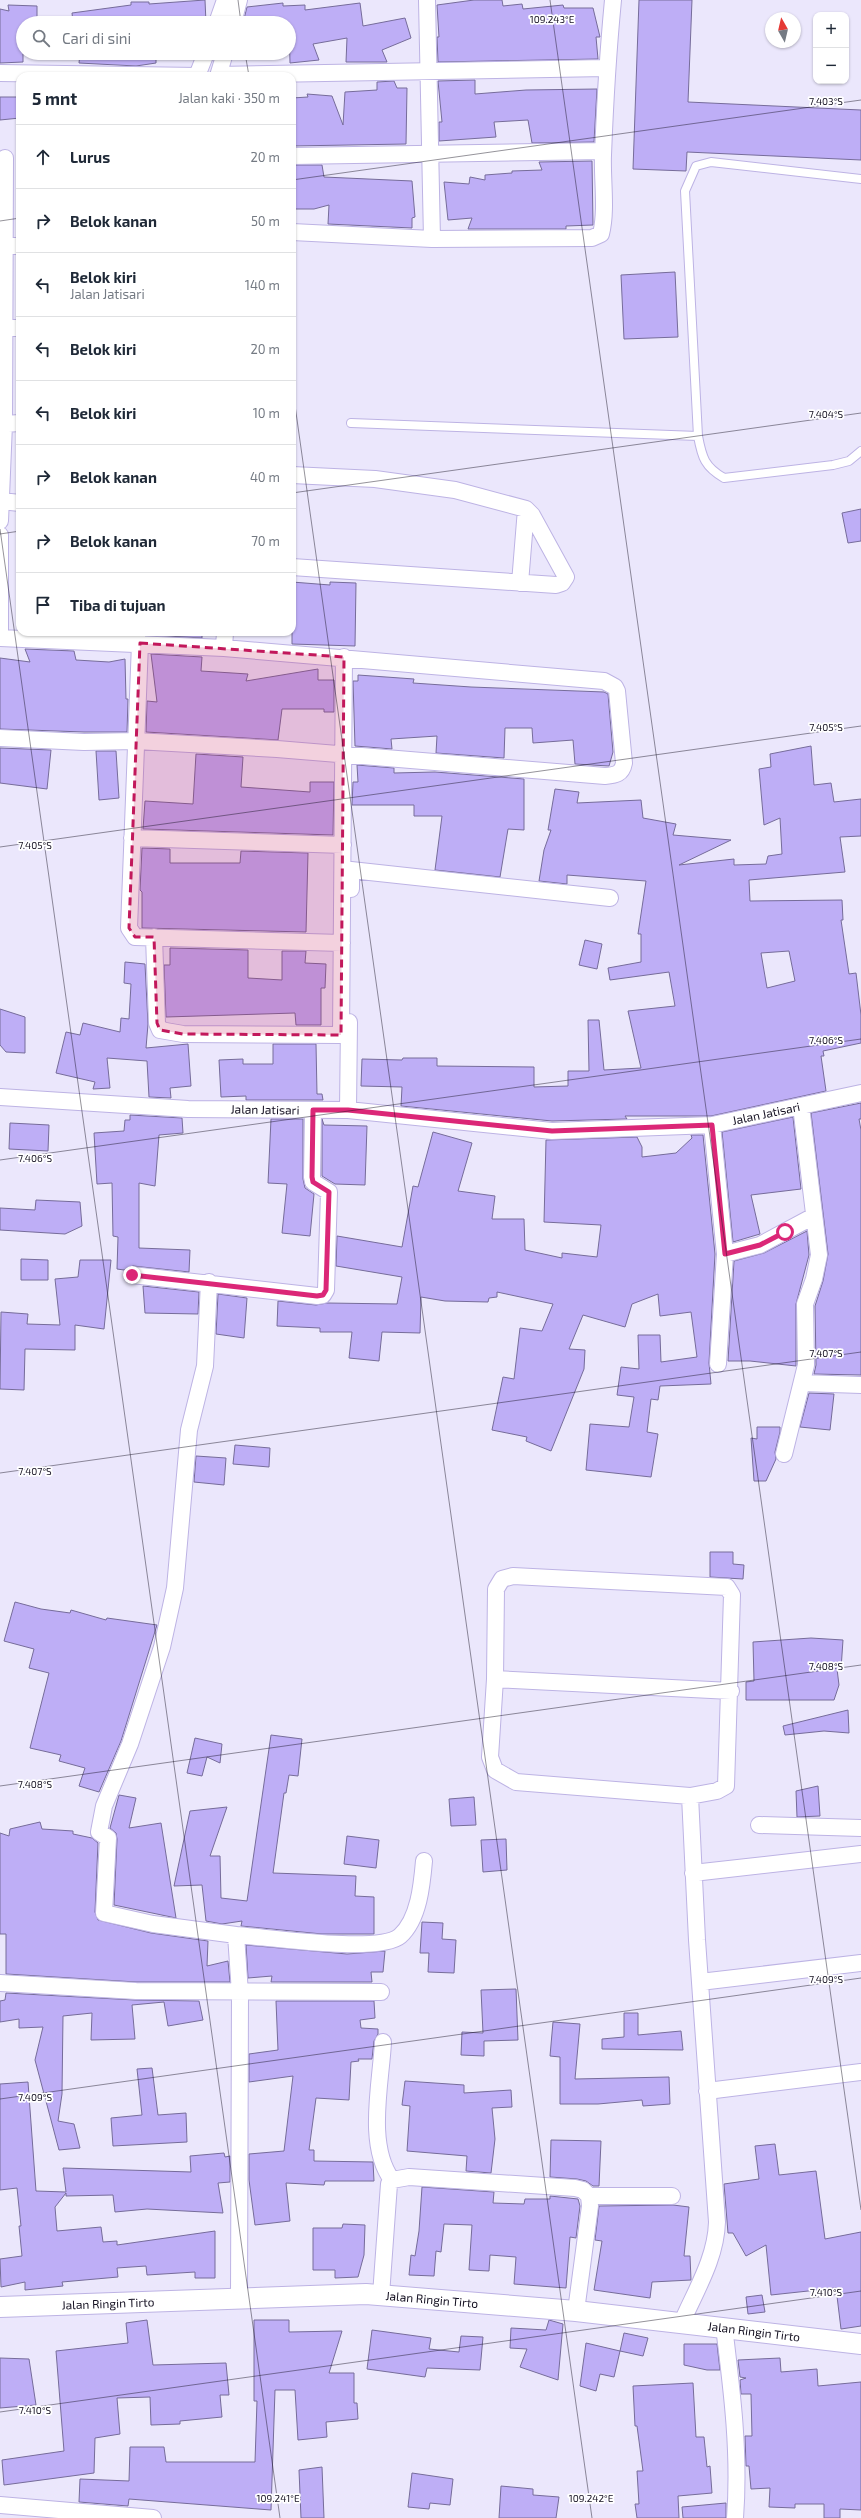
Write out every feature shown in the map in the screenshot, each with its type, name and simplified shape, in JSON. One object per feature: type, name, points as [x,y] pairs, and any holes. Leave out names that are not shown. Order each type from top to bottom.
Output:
[{"type":"street","points":[[219,16],[225,0]]},
{"type":"street","points":[[235,16],[239,0]]},
{"type":"street","points":[[417,0],[424,70]]},
{"type":"street","points":[[427,0],[424,70],[427,238]]},
{"type":"street","points":[[296,232],[427,238],[592,238],[600,234],[604,221],[603,151],[606,68],[613,0]]},
{"type":"street","points":[[199,72],[203,60]]},
{"type":"street","points":[[219,72],[223,60]]},
{"type":"street","points":[[296,74],[424,70],[606,68]]},
{"type":"street","points":[[0,73],[16,73]]},
{"type":"street","points":[[296,156],[603,151]]},
{"type":"street","points":[[0,521],[4,424],[3,328],[12,246],[8,158]]},
{"type":"street","points":[[3,328],[16,328]]},
{"type":"street","points":[[4,424],[16,423]]},
{"type":"street","points":[[296,475],[375,479],[455,490],[526,509],[532,515],[566,577],[562,583],[556,585],[296,567]]},
{"type":"street","points":[[1,501],[16,502]]},
{"type":"street","points":[[520,583],[526,509]]},
{"type":"street","points":[[0,535],[0,634]]},
{"type":"street","points":[[224,648],[225,636]]},
{"type":"street","points":[[0,638],[140,643],[224,648],[344,657],[610,683],[617,691],[624,762],[623,770],[619,773],[605,776],[277,749],[136,741],[84,742],[0,738]]},
{"type":"street","points":[[140,643],[129,928],[135,937],[342,943]]},
{"type":"street","points":[[154,937],[156,1023],[160,1030],[183,1034],[341,1035],[344,657]]},
{"type":"street","points":[[132,838],[343,845]]},
{"type":"street","points":[[348,1110],[351,870],[610,898]]},
{"type":"street","name":"Jalan Jatisari","points":[[0,1097],[188,1109],[348,1110],[552,1131],[712,1125],[861,1093]]},
{"type":"street","points":[[784,1454],[806,1365],[805,1304],[814,1280],[819,1255],[801,1106]]},
{"type":"street","points":[[132,1275],[209,1282],[317,1296],[325,1293],[329,1192],[313,1182],[312,1177],[313,1110]]},
{"type":"street","points":[[712,1125],[725,1254],[718,1364]]},
{"type":"street","points":[[725,1254],[760,1245],[814,1216]]},
{"type":"street","points":[[209,1282],[205,1366],[190,1430],[175,1588],[162,1647],[130,1744],[106,1800],[99,1832],[108,1838],[104,1914],[153,1924],[236,1935],[334,1944],[382,1943],[394,1940],[402,1934],[411,1918],[420,1892],[424,1861]]},
{"type":"street","points":[[802,1384],[861,1384]]},
{"type":"street","points":[[513,1576],[719,1585],[728,1587],[732,1595],[726,1786],[717,1791],[690,1796],[516,1782],[502,1776],[494,1770],[490,1757],[495,1679],[496,1589],[502,1579],[513,1576]]},
{"type":"street","points":[[495,1679],[730,1690]]},
{"type":"street","points":[[682,2322],[716,2239],[693,1873],[690,1796]]},
{"type":"street","points":[[759,1824],[861,1828]]},
{"type":"street","points":[[693,1873],[861,1854]]},
{"type":"street","points":[[236,1935],[240,1993],[239,2298]]},
{"type":"street","points":[[700,1982],[861,1963]]},
{"type":"street","points":[[0,1983],[136,1991],[240,1993],[382,1992]]},
{"type":"street","points":[[383,2042],[376,2121],[381,2162],[392,2180]]},
{"type":"street","points":[[707,2091],[861,2072]]},
{"type":"street","points":[[381,2295],[389,2184],[392,2180],[409,2177],[575,2188],[583,2190],[589,2196],[672,2196]]},
{"type":"street","points":[[576,2311],[589,2196]]},
{"type":"street","name":"Jalan Ringin Tirto","points":[[0,2307],[239,2298],[381,2295],[576,2311],[682,2322],[861,2344]]},
{"type":"street","points":[[724,2327],[734,2402],[737,2488],[735,2518]]},
{"type":"street","points":[[0,2505],[153,2518]]},
{"type":"lane","points":[[861,179],[711,162],[696,166],[685,191],[698,436],[704,461],[710,470],[724,478],[833,465],[849,460],[861,451]]},
{"type":"lane","points":[[351,423],[698,436]]},
{"type":"highlighted area","points":[[140,643],[344,657],[341,1035],[183,1034],[160,1030],[157,1023],[154,937],[135,937],[129,928]]},
{"type":"building","points":[[205,0],[206,16],[72,16],[72,13],[131,5],[131,2],[149,2],[149,4]]},
{"type":"building","points":[[474,0],[502,0],[503,6],[522,4],[523,9],[563,5],[564,8],[593,8],[600,37],[596,37],[598,59],[438,62],[437,37],[439,37],[437,5]]},
{"type":"building","points":[[639,0],[692,0],[688,102],[861,110],[861,160],[687,152],[686,171],[633,169]]},
{"type":"building","points":[[283,3],[283,6],[305,5],[305,10],[360,3],[363,26],[405,18],[411,38],[382,50],[387,62],[346,62],[347,38],[313,44],[319,60],[290,63],[290,60],[296,60],[296,16],[245,16],[247,7]]},
{"type":"building","points":[[8,5],[37,6],[37,16],[16,16],[16,60],[23,60],[23,62],[0,63],[0,9],[9,11]]},
{"type":"building","points":[[79,60],[156,60],[156,63],[136,66],[79,63]]},
{"type":"building","points":[[475,80],[475,94],[526,90],[597,89],[594,142],[532,143],[528,120],[494,122],[496,137],[439,141],[439,122],[442,122],[438,81]]},
{"type":"building","points":[[394,81],[397,88],[407,88],[406,144],[296,146],[296,98],[308,97],[307,94],[332,96],[343,125],[345,92],[377,90],[377,82]]},
{"type":"building","points":[[0,97],[16,97],[16,118],[0,120]]},
{"type":"building","points":[[592,161],[593,225],[566,226],[566,229],[468,229],[472,218],[448,220],[444,182],[469,184],[470,177],[485,180],[485,175],[512,173],[512,171],[542,170],[539,162]]},
{"type":"building","points":[[296,165],[322,165],[324,177],[412,181],[415,217],[412,218],[412,228],[328,224],[329,205],[314,209],[296,209]]},
{"type":"building","points":[[675,272],[678,337],[624,339],[621,275]]},
{"type":"building","points":[[861,509],[861,541],[848,543],[842,513]]},
{"type":"building","points":[[296,582],[330,585],[330,582],[356,583],[355,646],[292,644],[292,636],[296,636]]},
{"type":"building","points":[[167,636],[202,636],[202,638]]},
{"type":"building","points":[[25,649],[74,651],[76,660],[109,662],[125,659],[126,699],[128,699],[127,732],[0,729],[0,658],[30,662]]},
{"type":"building","points":[[151,654],[202,657],[201,671],[248,674],[246,681],[318,669],[318,680],[334,680],[334,712],[324,712],[324,709],[282,709],[278,740],[146,732],[147,701],[157,702]]},
{"type":"building","points":[[358,675],[414,679],[413,683],[471,687],[604,692],[608,694],[613,752],[609,766],[575,764],[573,740],[533,743],[532,728],[505,728],[504,758],[436,753],[437,736],[391,739],[392,749],[355,746],[353,681],[358,681]]},
{"type":"building","points":[[811,746],[814,785],[831,783],[834,802],[861,799],[861,836],[840,837],[845,872],[749,880],[750,901],[842,900],[843,920],[841,920],[849,974],[856,973],[861,1015],[861,1043],[823,1051],[824,1056],[821,1056],[826,1091],[711,1116],[625,1116],[627,1119],[552,1121],[401,1106],[402,1087],[361,1086],[362,1059],[402,1060],[403,1058],[437,1058],[437,1066],[534,1067],[534,1087],[568,1086],[568,1071],[589,1071],[588,1020],[599,1020],[604,1070],[641,1068],[628,1011],[675,1006],[669,972],[610,980],[608,968],[641,962],[641,934],[638,934],[646,881],[567,875],[567,884],[539,881],[544,850],[551,830],[548,830],[555,789],[579,792],[577,803],[641,800],[643,818],[676,824],[673,835],[731,840],[679,865],[734,859],[734,865],[766,864],[768,856],[782,854],[780,818],[764,825],[759,769],[771,767],[770,754]],"holes":[[[789,951],[795,981],[767,988],[761,953]]]},
{"type":"building","points":[[0,748],[51,750],[47,789],[0,783]]},
{"type":"building","points":[[96,751],[116,751],[119,798],[99,800]]},
{"type":"building","points":[[196,754],[243,757],[241,787],[310,792],[310,782],[334,782],[333,835],[143,829],[145,801],[193,804]]},
{"type":"building","points":[[357,765],[394,768],[394,773],[435,772],[524,779],[524,830],[508,829],[500,877],[435,870],[442,816],[414,816],[414,805],[352,805],[353,782],[358,782]]},
{"type":"building","points":[[142,848],[170,849],[170,863],[240,863],[241,851],[308,853],[306,932],[142,928],[142,892],[140,890]]},
{"type":"building","points":[[585,940],[602,944],[597,969],[579,965]]},
{"type":"building","points":[[170,948],[248,950],[248,978],[282,980],[282,951],[306,951],[305,963],[326,964],[325,988],[321,988],[321,1025],[296,1025],[295,1013],[166,1017],[164,965],[170,965]]},
{"type":"building","points":[[125,962],[145,964],[148,1024],[146,1048],[188,1044],[191,1086],[170,1088],[171,1098],[149,1097],[147,1061],[107,1058],[110,1088],[93,1089],[95,1082],[56,1073],[66,1032],[80,1035],[83,1023],[120,1032],[121,1018],[129,1019],[131,984],[124,983]]},
{"type":"building","points":[[0,1009],[25,1017],[25,1053],[6,1052],[0,1045]]},
{"type":"building","points":[[273,1044],[316,1044],[317,1094],[322,1094],[323,1100],[246,1100],[246,1096],[221,1097],[219,1060],[243,1059],[243,1064],[273,1064]]},
{"type":"building","points":[[861,1103],[861,1119],[859,1119],[861,1130],[861,1375],[814,1374],[816,1365],[815,1306],[823,1281],[828,1254],[811,1113]]},
{"type":"building","points":[[130,1115],[182,1118],[183,1133],[159,1135],[155,1186],[139,1183],[139,1248],[190,1250],[189,1272],[133,1266],[124,1270],[117,1269],[118,1237],[113,1236],[112,1183],[97,1184],[94,1133],[124,1131],[125,1120],[130,1120]]},
{"type":"building","points":[[793,1117],[801,1189],[751,1195],[760,1234],[733,1242],[722,1132]]},
{"type":"building","points":[[271,1119],[303,1119],[303,1179],[305,1188],[314,1194],[310,1236],[282,1233],[287,1184],[268,1183]]},
{"type":"building","points":[[322,1119],[324,1125],[367,1126],[365,1185],[335,1184],[322,1176]]},
{"type":"building","points":[[10,1123],[49,1125],[48,1151],[9,1149]]},
{"type":"building","points":[[433,1132],[472,1143],[458,1191],[495,1196],[492,1219],[524,1219],[525,1250],[562,1258],[562,1253],[597,1257],[601,1225],[544,1222],[546,1140],[637,1137],[642,1147],[642,1157],[676,1153],[692,1138],[691,1135],[703,1135],[715,1254],[709,1363],[711,1384],[660,1386],[658,1400],[651,1399],[647,1432],[658,1434],[651,1477],[586,1470],[590,1424],[629,1427],[634,1397],[617,1395],[621,1367],[639,1369],[638,1335],[660,1335],[661,1362],[697,1357],[691,1312],[660,1316],[658,1294],[632,1304],[625,1327],[583,1315],[569,1349],[585,1350],[584,1369],[551,1451],[526,1441],[527,1437],[492,1430],[503,1377],[514,1379],[520,1328],[542,1331],[553,1304],[497,1292],[497,1297],[489,1298],[488,1302],[445,1301],[421,1297],[420,1333],[382,1332],[379,1361],[349,1358],[352,1332],[320,1332],[320,1328],[277,1326],[278,1301],[316,1305],[327,1303],[397,1304],[402,1277],[336,1266],[337,1236],[402,1247],[413,1186],[418,1187]]},
{"type":"building","points":[[36,1200],[80,1202],[82,1226],[65,1234],[0,1230],[0,1208],[35,1210]]},
{"type":"building","points":[[807,1231],[809,1255],[796,1304],[796,1366],[750,1361],[728,1361],[734,1261],[764,1253]]},
{"type":"building","points":[[21,1259],[48,1260],[48,1280],[21,1280]]},
{"type":"building","points":[[80,1260],[111,1260],[104,1329],[75,1325],[75,1350],[25,1349],[24,1390],[0,1389],[1,1312],[28,1314],[27,1324],[60,1325],[55,1279],[78,1277]]},
{"type":"building","points":[[143,1286],[199,1292],[198,1314],[145,1313]]},
{"type":"building","points":[[218,1294],[247,1298],[244,1338],[216,1334]]},
{"type":"building","points":[[809,1393],[834,1394],[830,1430],[800,1427]]},
{"type":"building","points":[[757,1427],[780,1427],[775,1452],[776,1459],[766,1481],[754,1481],[751,1438],[757,1439]]},
{"type":"building","points":[[235,1445],[270,1448],[269,1467],[233,1464]]},
{"type":"building","points":[[196,1456],[226,1458],[224,1485],[194,1482]]},
{"type":"building","points":[[710,1552],[733,1552],[733,1564],[744,1565],[743,1579],[710,1577]]},
{"type":"building","points":[[15,1602],[41,1609],[70,1613],[71,1610],[106,1620],[107,1618],[157,1625],[121,1741],[99,1792],[79,1786],[85,1768],[59,1761],[61,1755],[30,1748],[49,1673],[29,1668],[34,1649],[4,1641]]},
{"type":"building","points":[[811,1638],[843,1640],[841,1669],[837,1669],[839,1685],[834,1700],[746,1700],[746,1682],[754,1681],[753,1642]]},
{"type":"building","points":[[848,1710],[849,1733],[824,1731],[785,1735],[783,1726]]},
{"type":"building","points":[[271,1735],[302,1739],[298,1776],[289,1775],[286,1793],[284,1793],[273,1873],[356,1876],[355,1896],[374,1897],[374,1934],[322,1934],[241,1926],[242,1921],[222,1924],[206,1921],[202,1885],[174,1886],[190,1811],[227,1807],[210,1856],[220,1856],[221,1898],[247,1901]]},
{"type":"building","points":[[195,1738],[222,1744],[220,1763],[207,1757],[202,1776],[187,1773]]},
{"type":"building","points":[[818,1786],[820,1816],[797,1817],[796,1791]]},
{"type":"building","points":[[119,1795],[136,1798],[129,1828],[161,1823],[176,1918],[114,1905],[117,1839],[116,1833],[110,1828]]},
{"type":"building","points":[[474,1797],[476,1825],[451,1826],[449,1799]]},
{"type":"building","points":[[40,1822],[42,1829],[73,1831],[73,1834],[92,1838],[98,1843],[95,1912],[98,1920],[151,1933],[208,1941],[207,1966],[228,1961],[230,1982],[136,1982],[6,1974],[6,1934],[0,1934],[0,1833],[9,1836],[10,1829]]},
{"type":"building","points":[[347,1836],[379,1840],[376,1868],[344,1864]]},
{"type":"building","points":[[506,1839],[507,1870],[483,1872],[481,1840]]},
{"type":"building","points":[[422,1922],[443,1923],[442,1939],[456,1940],[454,1973],[428,1972],[429,1953],[420,1953]]},
{"type":"building","points":[[246,1945],[347,1954],[385,1951],[383,1972],[371,1972],[372,1982],[271,1982],[272,1976],[248,1978]]},
{"type":"building","points":[[516,1989],[518,2040],[484,2041],[484,2056],[461,2055],[462,2032],[483,2033],[481,1990]]},
{"type":"building","points":[[6,1993],[135,2000],[199,2001],[203,2020],[168,2026],[164,2002],[132,2005],[135,2039],[91,2040],[92,2013],[63,2016],[62,2094],[58,2121],[74,2124],[80,2148],[59,2150],[35,2060],[43,2027],[19,2028],[19,2019],[0,2022],[0,2001],[5,2000]]},
{"type":"building","points":[[276,2001],[374,2001],[375,2018],[360,2020],[361,2028],[378,2029],[378,2034],[374,2041],[372,2059],[358,2059],[359,2061],[351,2062],[349,2100],[316,2098],[309,2150],[314,2150],[314,2161],[373,2162],[374,2181],[325,2181],[324,2185],[286,2183],[290,2221],[255,2225],[249,2180],[249,2154],[284,2151],[293,2076],[249,2082],[249,2054],[278,2050]]},
{"type":"building","points":[[624,2013],[638,2013],[638,2035],[681,2031],[683,2050],[602,2049],[602,2039],[624,2037]]},
{"type":"building","points":[[553,2022],[580,2024],[575,2079],[669,2077],[670,2104],[643,2106],[642,2100],[598,2104],[560,2104],[560,2057],[550,2056]]},
{"type":"building","points":[[152,2068],[158,2115],[186,2113],[187,2142],[113,2146],[111,2118],[142,2115],[137,2069]]},
{"type":"building","points":[[405,2081],[464,2085],[464,2093],[511,2090],[512,2107],[492,2108],[495,2139],[491,2173],[466,2171],[467,2156],[407,2151],[410,2106],[402,2105]]},
{"type":"building","points":[[28,2082],[36,2191],[66,2192],[63,2168],[191,2172],[190,2156],[224,2153],[225,2157],[230,2156],[230,2182],[218,2183],[223,2213],[147,2209],[115,2212],[113,2195],[66,2196],[66,2193],[55,2207],[57,2231],[101,2227],[103,2242],[117,2241],[117,2245],[215,2231],[215,2278],[195,2278],[195,2272],[147,2275],[146,2266],[117,2268],[118,2277],[62,2282],[63,2286],[25,2290],[25,2282],[1,2287],[0,2259],[22,2256],[19,2226],[21,2226],[17,2188],[0,2190],[0,2084]]},
{"type":"building","points":[[551,2140],[601,2141],[599,2186],[593,2186],[586,2181],[577,2179],[550,2177]]},
{"type":"building","points":[[775,2144],[779,2175],[816,2171],[825,2239],[861,2232],[861,2326],[841,2329],[836,2288],[771,2295],[766,2245],[746,2256],[733,2233],[728,2233],[724,2184],[759,2179],[755,2146]]},
{"type":"building","points":[[422,2187],[494,2192],[493,2203],[524,2204],[525,2199],[550,2199],[550,2196],[578,2199],[580,2206],[576,2238],[570,2237],[566,2288],[514,2284],[516,2257],[490,2255],[489,2271],[469,2270],[472,2225],[444,2224],[441,2252],[436,2251],[434,2276],[409,2275],[411,2255],[415,2256],[419,2231]]},
{"type":"building","points":[[673,2205],[689,2207],[684,2256],[690,2256],[691,2280],[652,2282],[650,2298],[594,2290],[602,2241],[595,2240],[599,2206]]},
{"type":"building","points":[[343,2224],[365,2225],[364,2255],[358,2277],[335,2278],[335,2270],[313,2270],[313,2228],[342,2228]]},
{"type":"building","points":[[762,2295],[765,2312],[748,2314],[746,2297]]},
{"type":"building","points":[[147,2320],[153,2365],[226,2363],[229,2395],[220,2395],[222,2417],[180,2421],[180,2424],[151,2425],[150,2397],[117,2398],[120,2434],[95,2438],[94,2473],[4,2485],[2,2460],[64,2451],[56,2351],[128,2343],[126,2323]]},
{"type":"building","points":[[254,2320],[289,2320],[289,2332],[342,2331],[329,2373],[354,2373],[354,2403],[357,2403],[358,2419],[326,2422],[327,2437],[298,2440],[295,2390],[275,2390],[271,2510],[129,2499],[128,2506],[79,2502],[80,2479],[129,2481],[130,2447],[164,2447],[166,2462],[255,2462],[257,2401],[254,2401]]},
{"type":"building","points":[[549,2320],[563,2324],[558,2380],[520,2367],[527,2349],[510,2348],[511,2328],[546,2330]]},
{"type":"building","points":[[372,2330],[431,2338],[429,2349],[459,2352],[461,2336],[483,2337],[480,2370],[427,2368],[425,2377],[367,2369]]},
{"type":"building","points":[[624,2333],[648,2338],[643,2356],[620,2351]]},
{"type":"building","points":[[586,2343],[620,2351],[614,2377],[600,2374],[596,2391],[580,2386]]},
{"type":"building","points":[[684,2344],[717,2344],[720,2370],[707,2370],[684,2365]]},
{"type":"building","points":[[0,2358],[29,2359],[36,2405],[0,2408]]},
{"type":"building","points":[[780,2358],[781,2372],[817,2369],[818,2386],[861,2382],[861,2510],[840,2509],[840,2518],[824,2518],[824,2504],[795,2504],[795,2508],[769,2507],[770,2488],[751,2489],[749,2466],[746,2466],[745,2436],[752,2436],[751,2394],[741,2394],[740,2380],[746,2378],[740,2377],[738,2360]]},
{"type":"building","points":[[693,2383],[696,2437],[704,2437],[707,2467],[710,2466],[712,2493],[678,2496],[679,2518],[637,2518],[635,2504],[639,2504],[637,2471],[643,2471],[637,2426],[635,2426],[633,2386]]},
{"type":"building","points":[[322,2467],[324,2518],[301,2518],[299,2470]]},
{"type":"building","points":[[412,2473],[453,2479],[450,2505],[430,2503],[429,2509],[408,2507]]},
{"type":"building","points":[[501,2486],[533,2489],[533,2495],[559,2497],[556,2518],[499,2518]]},
{"type":"building","points":[[726,2503],[726,2518],[683,2518],[682,2507]]},
{"type":"route","points":[[132,1275],[209,1282],[317,1296],[323,1295],[326,1290],[329,1192],[313,1182],[312,1177],[313,1110],[348,1110],[403,1117],[552,1131],[712,1125],[725,1254],[760,1245],[785,1232]]}]
